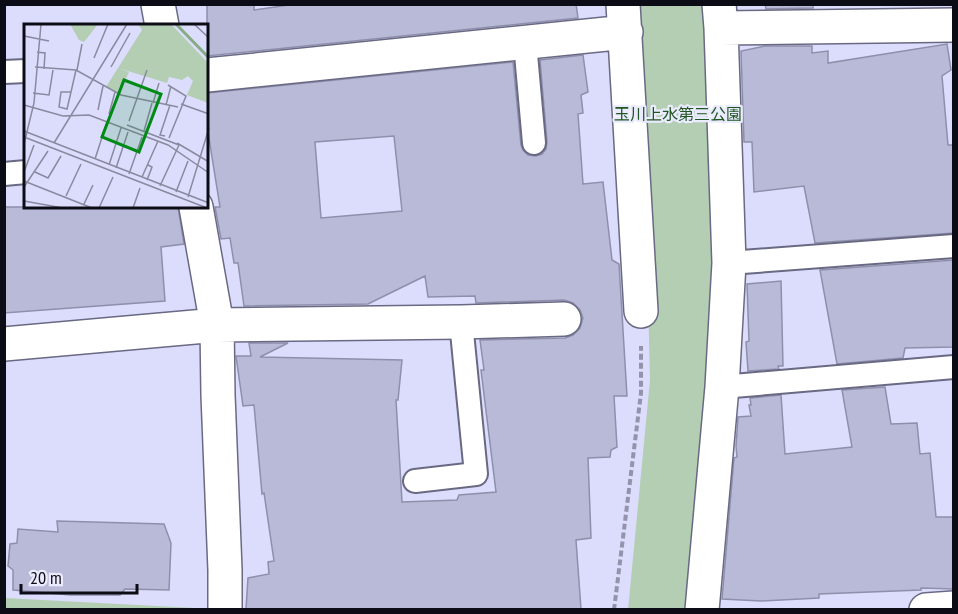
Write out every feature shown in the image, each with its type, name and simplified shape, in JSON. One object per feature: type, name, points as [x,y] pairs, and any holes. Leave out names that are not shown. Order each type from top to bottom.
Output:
[{"type":"street","points":[[158,4],[162,24]]},
{"type":"street","points":[[702,609],[722,387],[729,263],[720,16],[954,25]]},
{"type":"street","points":[[208,75],[525,43],[624,18],[641,311]]},
{"type":"street","points":[[196,208],[218,325],[225,609]]},
{"type":"street","points":[[4,344],[218,325],[564,319]]},
{"type":"street","points":[[926,609],[954,608]]},
{"type":"lane","points":[[525,43],[534,143]]},
{"type":"lane","points":[[4,72],[24,71]]},
{"type":"lane","points":[[4,174],[24,172]]},
{"type":"lane","points":[[729,263],[954,246]]},
{"type":"lane","points":[[415,481],[476,474],[461,322]]},
{"type":"lane","points":[[722,387],[954,367]]},
{"type":"path","points":[[614,609],[641,393],[641,311]]},
{"type":"green space","name":"玉川上水第三公園","points":[[633,5],[707,5],[717,117],[709,434],[691,609],[628,610],[650,380],[646,215]]},
{"type":"green space","points":[[5,598],[214,609],[5,609]]},
{"type":"building","points":[[207,4],[254,4],[254,10],[296,4],[576,4],[578,18],[208,56]]},
{"type":"building","points":[[765,4],[813,4],[813,8],[766,9]]},
{"type":"building","points":[[947,44],[951,70],[942,76],[948,145],[954,145],[954,233],[815,243],[804,186],[754,192],[752,142],[744,142],[741,51],[765,46],[812,46],[812,53],[828,51],[828,63]]},
{"type":"building","points":[[583,55],[588,92],[581,95],[583,113],[578,114],[583,184],[603,182],[612,260],[619,264],[627,396],[614,396],[617,447],[611,450],[610,457],[588,458],[591,538],[576,540],[581,609],[246,609],[248,578],[269,574],[268,562],[274,561],[264,493],[262,494],[254,405],[243,406],[236,356],[251,356],[249,343],[288,343],[260,357],[402,360],[398,400],[396,400],[402,502],[457,500],[459,495],[496,492],[481,370],[484,370],[480,340],[565,338],[573,335],[580,328],[583,318],[580,310],[573,303],[564,300],[476,303],[475,296],[428,297],[425,276],[368,304],[244,306],[238,263],[234,263],[230,238],[221,239],[215,207],[220,207],[208,132],[208,93],[513,62],[523,150],[528,155],[542,154],[547,142],[540,60]],"holes":[[[394,136],[402,211],[321,218],[315,142]]]},
{"type":"building","points":[[4,207],[178,208],[184,244],[161,247],[165,301],[4,313]]},
{"type":"building","points":[[954,260],[954,347],[905,348],[903,358],[837,364],[820,270]]},
{"type":"building","points":[[781,281],[783,366],[778,366],[779,369],[748,371],[747,284]]},
{"type":"building","points":[[885,387],[891,424],[917,423],[920,454],[930,453],[936,517],[954,517],[954,589],[921,588],[921,590],[819,594],[819,598],[761,601],[722,599],[734,458],[737,457],[738,417],[751,416],[750,398],[781,395],[785,454],[852,447],[842,390]]},
{"type":"building","points":[[57,521],[164,524],[171,543],[169,590],[125,589],[120,595],[71,595],[13,590],[13,570],[8,566],[10,544],[17,543],[18,529],[58,532]]}]
